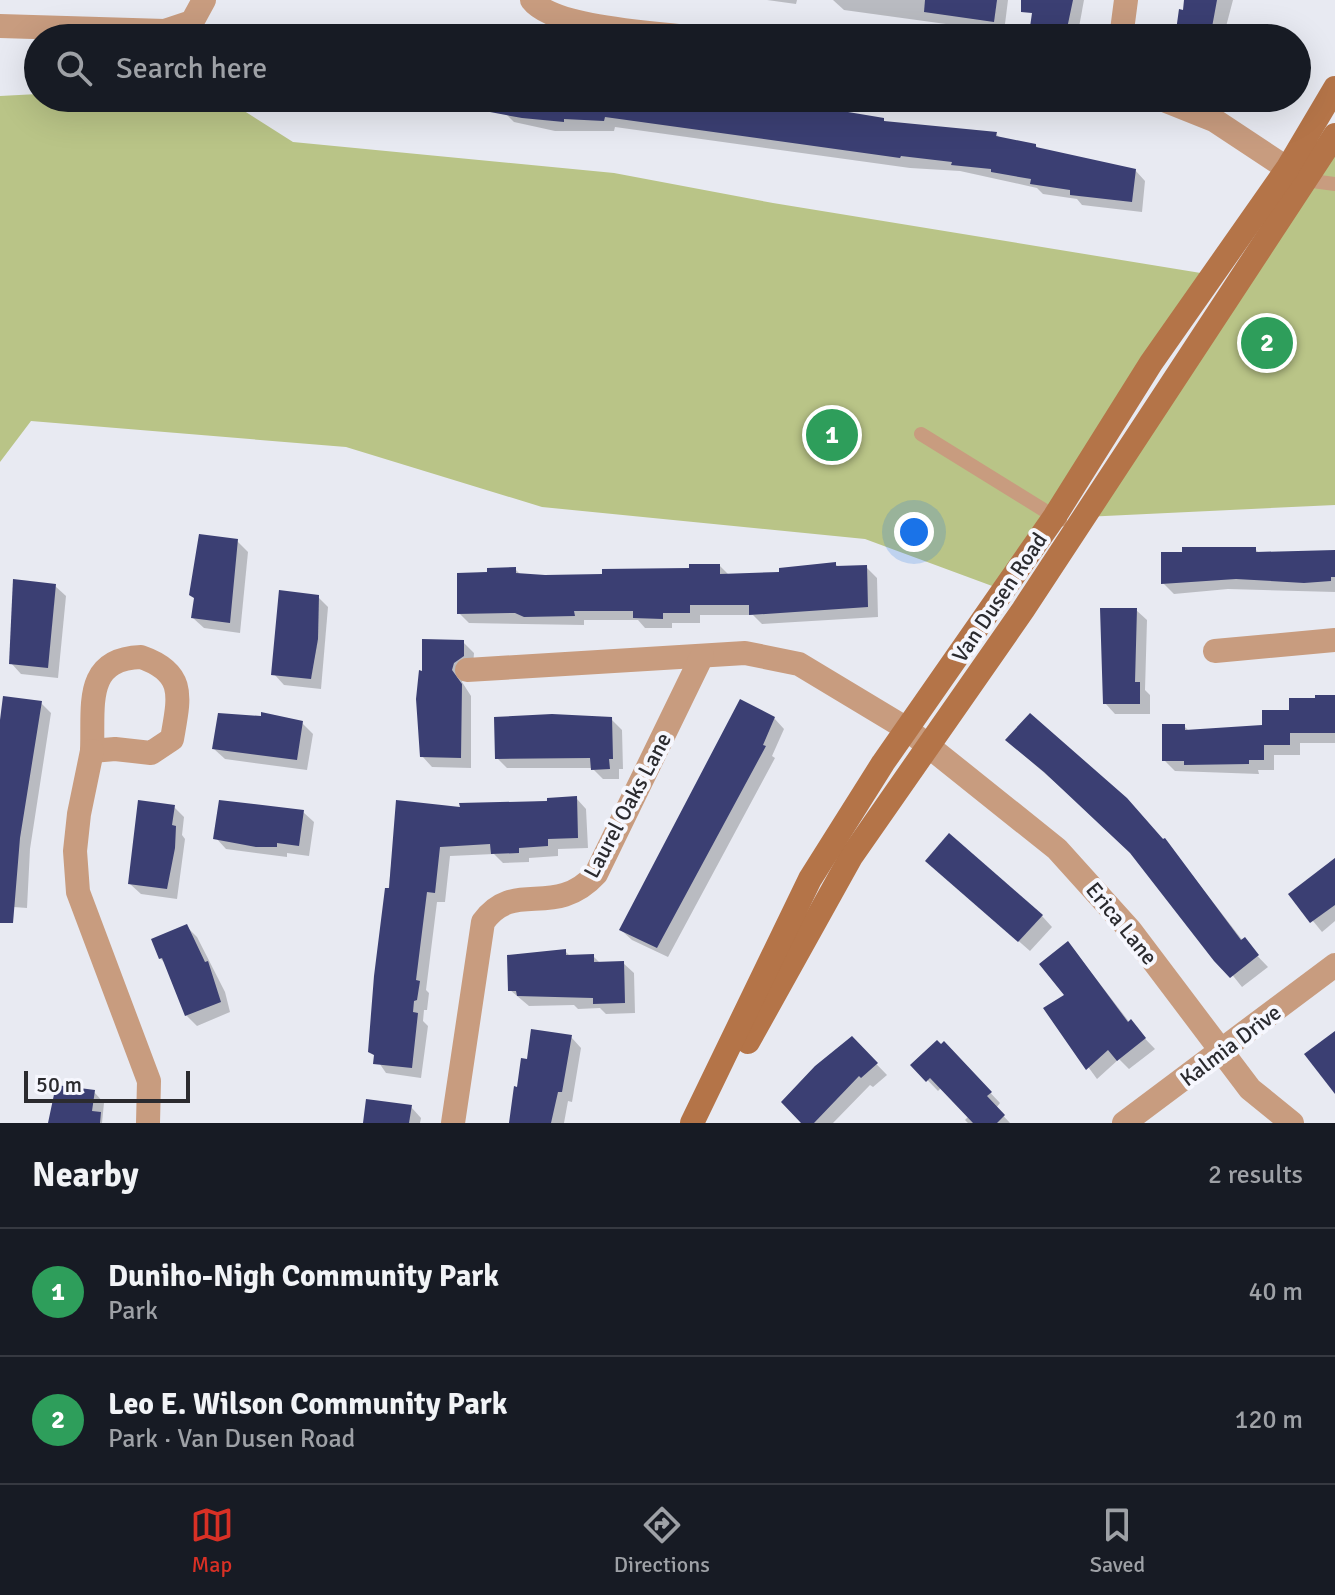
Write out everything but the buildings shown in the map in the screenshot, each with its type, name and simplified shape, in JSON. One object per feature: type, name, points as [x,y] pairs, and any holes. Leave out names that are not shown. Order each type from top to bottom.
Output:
[{"type":"main road","name":"Van Dusen Road","points":[[709,1123],[805,934],[851,857],[1074,532],[1296,175],[1335,88]]},
{"type":"main road","name":"Van Dusen Road","points":[[692,1123],[810,879],[907,729],[1055,516],[1151,363],[1296,175],[1335,135]]},
{"type":"street","points":[[186,24],[192,22],[204,0]]},
{"type":"street","points":[[532,0],[556,18],[599,24]]},
{"type":"street","points":[[1123,24],[1126,0]]},
{"type":"street","points":[[0,26],[24,27]]},
{"type":"street","points":[[1194,112],[1214,120],[1296,175]]},
{"type":"street","points":[[1215,651],[1335,640]]},
{"type":"street","points":[[467,670],[745,653],[799,664],[907,729]]},
{"type":"street","name":"Laurel Oaks Lane","points":[[453,1123],[483,922],[498,906],[510,900],[566,896],[577,892],[596,874],[702,656]]},
{"type":"street","points":[[92,751],[115,749],[151,753],[162,749],[172,739],[175,719],[177,683],[171,672],[141,657],[124,658],[102,670],[96,684],[92,751],[75,851],[78,892],[149,1081],[148,1123]]},
{"type":"street","name":"Erica Lane","points":[[907,729],[1027,824],[1085,877],[1267,1106],[1292,1123]]},
{"type":"street","name":"Kalmia Drive","points":[[1124,1123],[1335,965]]},
{"type":"lane","points":[[1296,175],[1335,184]]},
{"type":"lane","points":[[921,434],[1055,516],[1074,532]]},
{"type":"green space","points":[[24,95],[24,112],[246,112],[293,142],[614,173],[773,203],[1213,275],[1003,590],[865,539],[542,507],[346,447],[31,421],[0,462],[0,96]]},
{"type":"green space","points":[[1335,135],[1335,505],[1084,517]]},
{"type":"place","name":"Leo E. Wilson Community Park","points":[[1267,343]]},
{"type":"place","name":"Duniho-Nigh Community Park","points":[[832,435]]}]
